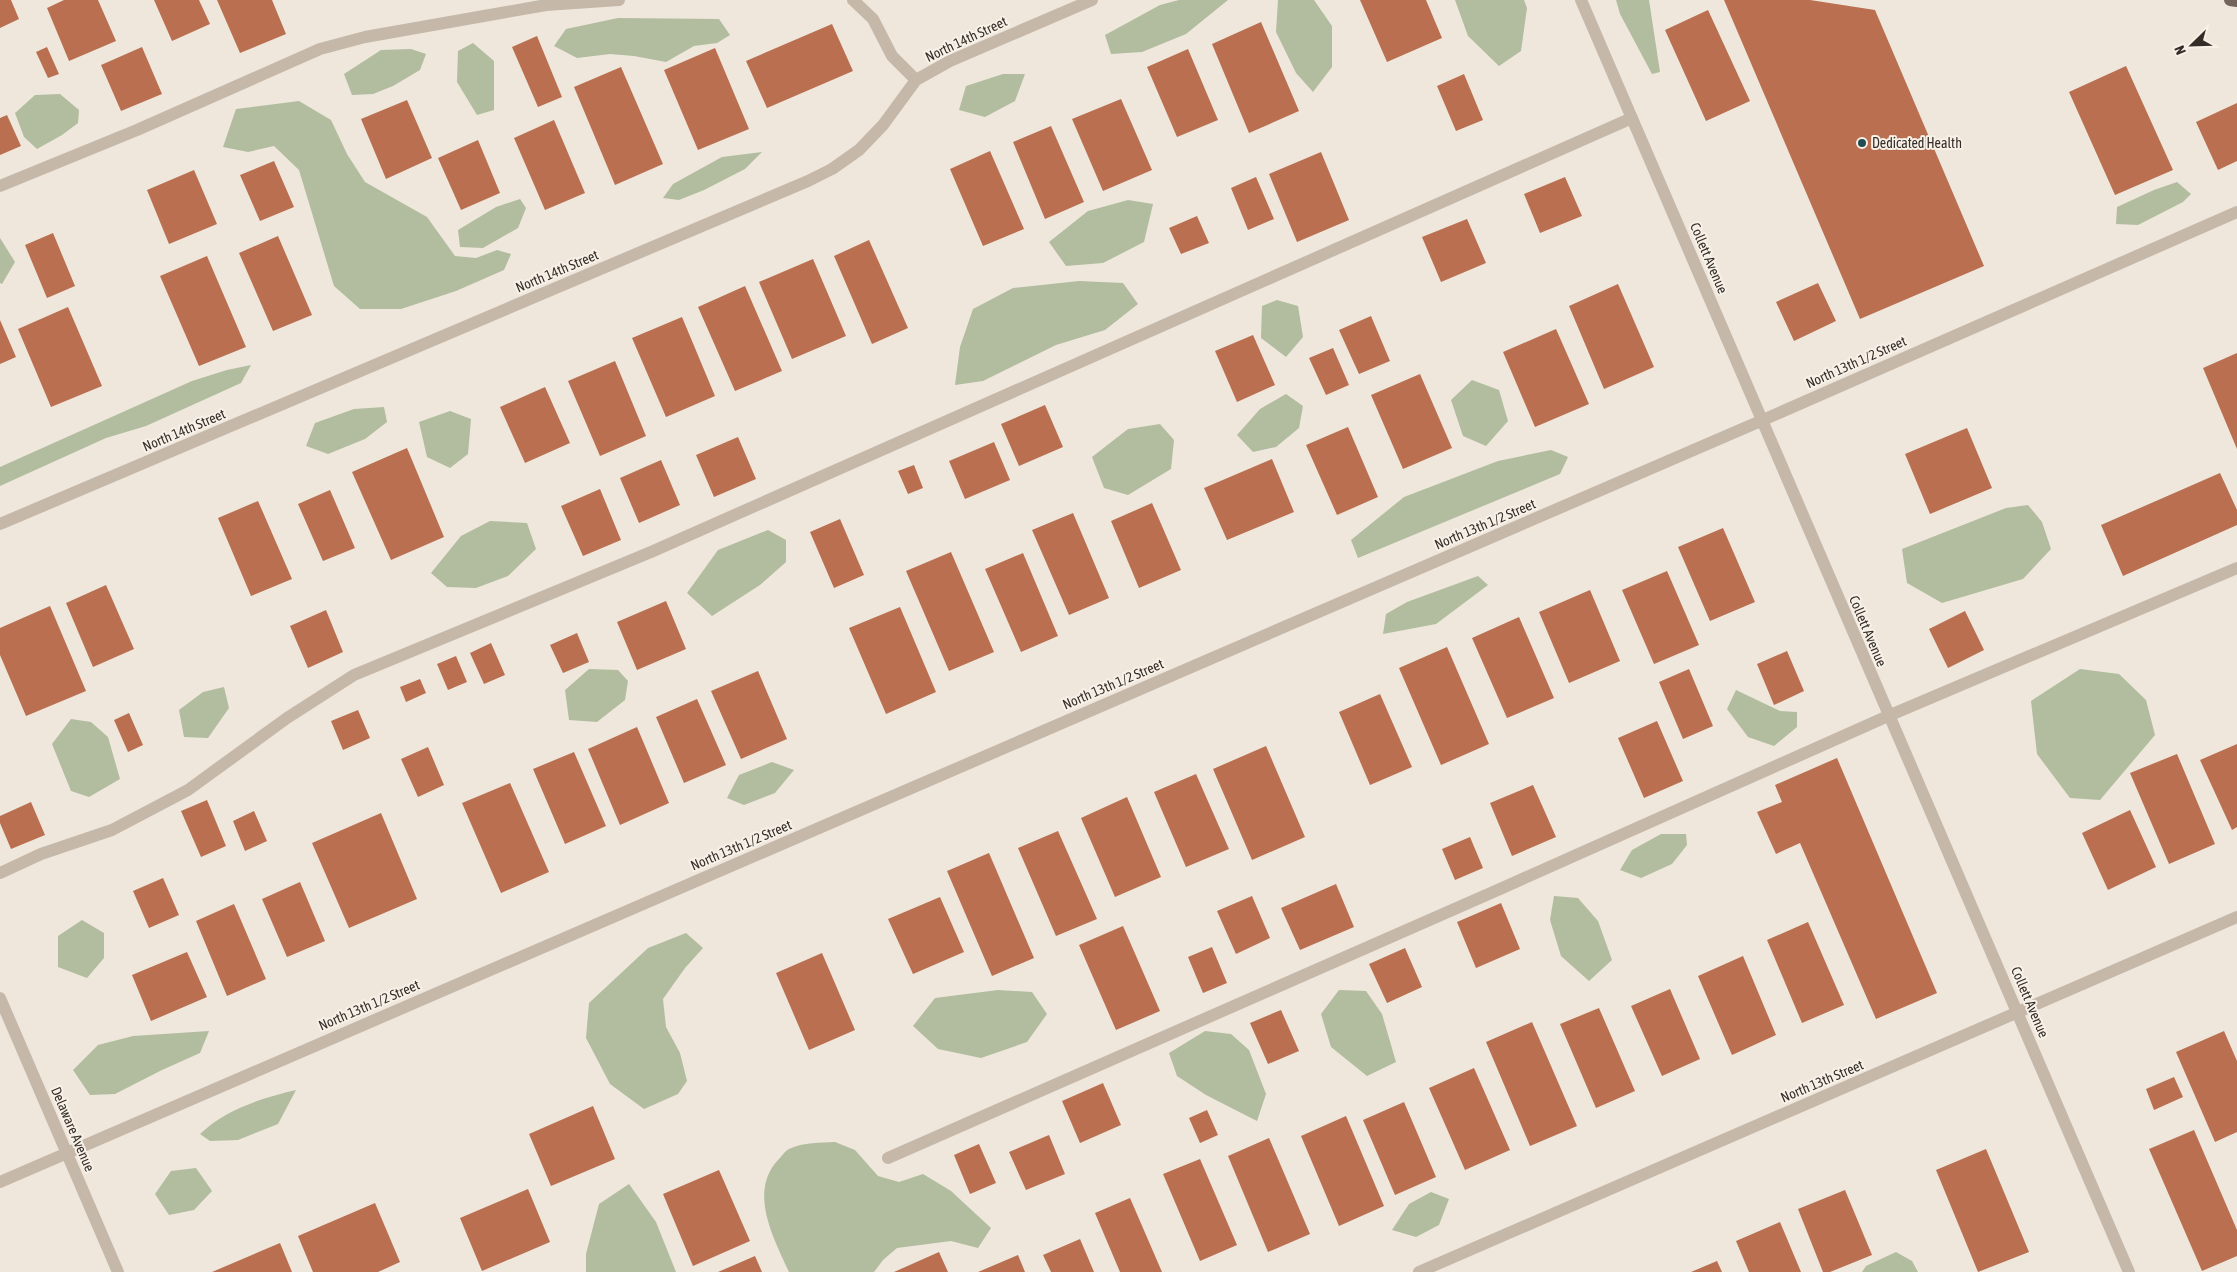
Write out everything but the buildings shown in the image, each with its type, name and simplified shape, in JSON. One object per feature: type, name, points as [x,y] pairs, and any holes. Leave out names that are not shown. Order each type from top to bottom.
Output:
[{"type":"main road","points":[[2230,0],[2237,1]]},
{"type":"street","points":[[0,186],[137,130],[320,49],[365,36],[546,5],[619,0]]},
{"type":"street","points":[[853,0],[873,19],[892,56],[916,80]]},
{"type":"street","name":"North 14th Street","points":[[0,524],[808,181],[832,169],[859,150],[883,125],[916,80],[950,61],[1092,0]]},
{"type":"street","name":"Collett Avenue","points":[[1581,0],[2129,1272]]},
{"type":"street","points":[[0,873],[41,854],[112,830],[188,790],[287,718],[354,675],[651,552],[1632,118]]},
{"type":"street","name":"North 13th 1/2 Street","points":[[0,1182],[1763,420],[2237,212]]},
{"type":"street","points":[[888,1158],[1888,716],[2237,568]]},
{"type":"street","name":"North 13th Street","points":[[1419,1272],[2237,917]]},
{"type":"street","name":"Delaware Avenue","points":[[0,998],[118,1272]]},
{"type":"green space","points":[[1179,0],[1228,0],[1186,34],[1142,52],[1111,54],[1105,35],[1160,5]]},
{"type":"green space","points":[[1278,0],[1314,0],[1332,26],[1332,67],[1313,92],[1296,73],[1276,32]]},
{"type":"green space","points":[[1455,0],[1524,0],[1527,8],[1521,51],[1499,66],[1468,36]]},
{"type":"green space","points":[[1616,0],[1649,0],[1660,72],[1652,74],[1620,14]]},
{"type":"green space","points":[[618,18],[719,19],[730,35],[717,43],[694,46],[666,62],[610,54],[577,58],[554,46],[566,29]]},
{"type":"green space","points":[[473,43],[494,61],[494,110],[477,115],[457,82],[458,51]]},
{"type":"green space","points":[[411,49],[426,54],[420,70],[393,86],[373,94],[352,95],[344,74],[381,50]]},
{"type":"green space","points":[[1003,74],[1025,74],[1015,101],[985,117],[959,110],[966,86]]},
{"type":"green space","points":[[60,94],[79,110],[78,123],[62,135],[37,149],[24,137],[15,113],[35,95]]},
{"type":"green space","points":[[299,101],[331,120],[347,154],[365,182],[427,217],[455,256],[476,258],[497,250],[511,254],[504,270],[456,291],[401,309],[360,309],[334,286],[299,170],[274,146],[248,152],[223,147],[236,109]]},
{"type":"green space","points":[[762,152],[745,169],[704,190],[679,200],[663,198],[673,184],[722,157]]},
{"type":"green space","points":[[2177,182],[2191,194],[2183,202],[2138,225],[2116,224],[2117,207]]},
{"type":"green space","points":[[520,199],[526,208],[518,228],[483,248],[460,247],[458,230],[496,207]]},
{"type":"green space","points":[[1128,200],[1153,204],[1144,242],[1103,263],[1066,266],[1049,242],[1088,211]]},
{"type":"green space","points":[[0,238],[15,262],[2,284],[0,283]]},
{"type":"green space","points":[[1079,281],[1123,283],[1138,304],[1105,330],[1056,345],[983,381],[955,385],[960,347],[973,309],[1013,288]]},
{"type":"green space","points":[[1277,300],[1298,306],[1303,337],[1286,357],[1261,338],[1262,306]]},
{"type":"green space","points":[[251,365],[241,383],[146,426],[106,438],[0,486],[0,467],[192,381]]},
{"type":"green space","points":[[1472,380],[1499,390],[1508,421],[1486,446],[1463,436],[1451,400]]},
{"type":"green space","points":[[1286,394],[1303,406],[1299,428],[1276,447],[1253,452],[1237,435],[1260,409]]},
{"type":"green space","points":[[384,407],[387,422],[365,439],[328,454],[306,446],[315,423],[354,409]]},
{"type":"green space","points":[[450,411],[471,419],[468,454],[450,468],[427,457],[419,422]]},
{"type":"green space","points":[[1160,424],[1174,440],[1171,469],[1128,495],[1104,488],[1092,457],[1128,429]]},
{"type":"green space","points":[[1551,450],[1568,457],[1560,474],[1358,558],[1351,540],[1404,497],[1498,461]]},
{"type":"green space","points":[[2028,505],[2042,522],[2051,549],[2023,579],[1942,603],[1907,583],[1902,549],[2006,508]]},
{"type":"green space","points":[[490,521],[527,523],[536,549],[508,576],[476,588],[447,587],[431,573],[461,536]]},
{"type":"green space","points":[[768,530],[786,540],[786,562],[760,585],[712,616],[687,593],[718,550]]},
{"type":"green space","points":[[1478,576],[1488,585],[1436,624],[1383,634],[1386,614],[1407,602]]},
{"type":"green space","points":[[589,669],[618,670],[628,681],[625,700],[597,722],[569,720],[565,690]]},
{"type":"green space","points":[[2080,669],[2119,674],[2146,700],[2155,735],[2100,800],[2070,798],[2037,754],[2031,701]]},
{"type":"green space","points":[[224,687],[229,708],[208,738],[184,737],[179,710],[203,692]]},
{"type":"green space","points":[[1736,690],[1780,711],[1797,712],[1797,727],[1774,746],[1748,737],[1727,709]]},
{"type":"green space","points":[[71,719],[91,722],[108,737],[120,779],[89,797],[71,791],[52,744]]},
{"type":"green space","points":[[772,762],[794,770],[775,793],[744,805],[727,798],[739,775]]},
{"type":"green space","points":[[1661,834],[1686,834],[1687,845],[1672,864],[1641,878],[1620,870],[1632,850]]},
{"type":"green space","points":[[1554,896],[1578,898],[1598,921],[1612,960],[1589,981],[1561,956],[1550,920]]},
{"type":"green space","points":[[82,920],[104,933],[104,958],[87,978],[58,967],[58,936]]},
{"type":"green space","points":[[686,933],[703,948],[685,968],[663,999],[666,1027],[680,1053],[687,1081],[678,1094],[644,1109],[610,1084],[586,1038],[589,1003],[648,948]]},
{"type":"green space","points":[[998,990],[1032,992],[1047,1014],[1027,1042],[981,1058],[938,1049],[913,1026],[935,998]]},
{"type":"green space","points":[[1339,990],[1366,991],[1382,1014],[1396,1062],[1367,1076],[1331,1047],[1321,1014]]},
{"type":"green space","points":[[209,1031],[200,1053],[115,1094],[90,1095],[73,1070],[98,1045],[133,1036]]},
{"type":"green space","points":[[1205,1031],[1231,1034],[1249,1050],[1266,1094],[1257,1121],[1206,1095],[1177,1076],[1169,1053]]},
{"type":"green space","points":[[296,1090],[278,1124],[238,1140],[210,1141],[200,1134],[210,1125],[233,1111],[270,1097]]},
{"type":"green space","points":[[835,1142],[855,1150],[878,1176],[899,1182],[923,1174],[951,1191],[991,1228],[978,1248],[951,1241],[897,1248],[883,1260],[874,1272],[789,1272],[767,1216],[764,1201],[765,1186],[769,1173],[789,1149],[806,1144]]},
{"type":"green space","points":[[196,1168],[212,1191],[194,1210],[169,1215],[155,1194],[171,1171]]},
{"type":"green space","points":[[629,1184],[656,1222],[676,1272],[586,1272],[586,1254],[599,1204]]},
{"type":"green space","points":[[1431,1192],[1449,1199],[1439,1225],[1416,1237],[1392,1230],[1409,1204]]},
{"type":"green space","points":[[1896,1252],[1912,1261],[1918,1272],[1862,1272],[1866,1266]]},
{"type":"place","name":"Dedicated Health","points":[[1862,143]]}]
